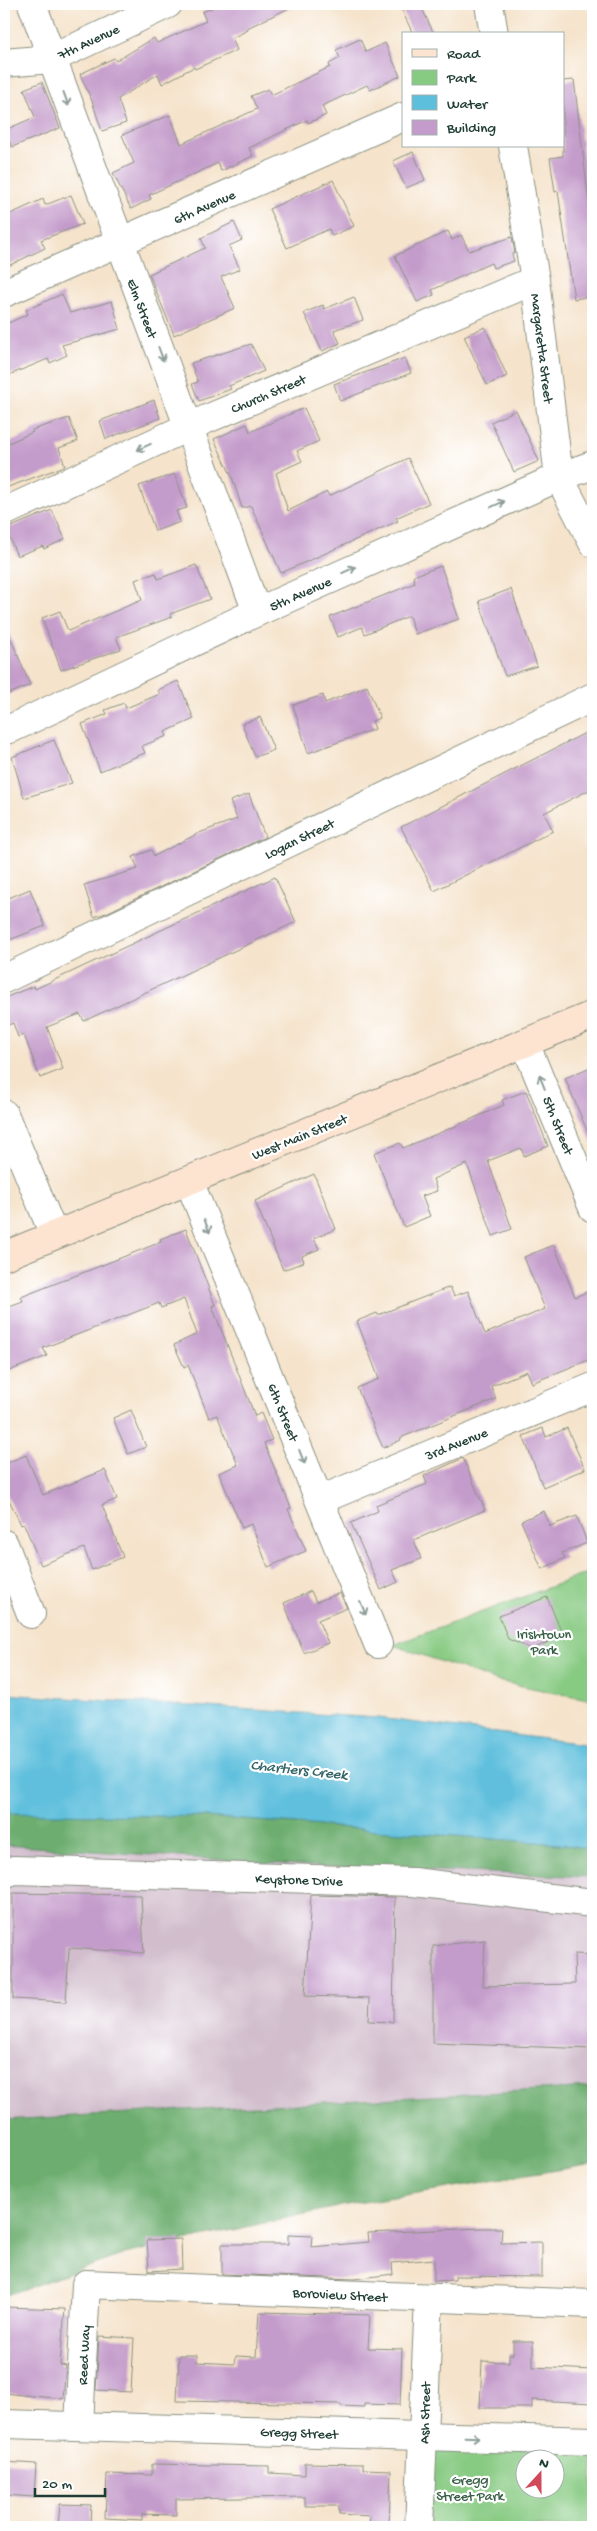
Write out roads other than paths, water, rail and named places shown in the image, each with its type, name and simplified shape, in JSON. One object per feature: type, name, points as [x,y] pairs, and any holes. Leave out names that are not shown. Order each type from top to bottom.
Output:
[{"type":"main road","name":"West Main Street","points":[[4,1256],[593,1015]]},
{"type":"street","name":"Elm Street","points":[[32,4],[257,612]]},
{"type":"street","name":"7th Avenue","points":[[4,63],[51,58],[168,4]]},
{"type":"street","points":[[489,4],[494,32]]},
{"type":"street","name":"6th Avenue","points":[[4,293],[402,117]]},
{"type":"street","name":"Margaretta Street","points":[[513,148],[535,280],[559,477],[593,543]]},
{"type":"street","name":"Church Street","points":[[4,512],[188,427],[535,280]]},
{"type":"street","name":"5th Avenue","points":[[10,729],[257,612],[559,477],[593,466]]},
{"type":"street","name":"Logan Street","points":[[4,979],[593,698]]},
{"type":"street","name":"5th Street","points":[[526,1043],[593,1208]]},
{"type":"street","points":[[4,1114],[54,1235]]},
{"type":"street","name":"6th Street","points":[[188,1181],[378,1644]]},
{"type":"street","name":"3rd Avenue","points":[[320,1500],[593,1387]]},
{"type":"street","points":[[4,1544],[31,1614]]},
{"type":"street","name":"Keystone Drive","points":[[4,1874],[14,1870],[413,1882],[593,1902]]},
{"type":"street","name":"Boroview Street","points":[[86,2284],[593,2304]]},
{"type":"street","name":"Reed Way","points":[[79,2426],[86,2284]]},
{"type":"street","name":"Ash Street","points":[[419,2527],[429,2298]]},
{"type":"street","name":"Gregg Street","points":[[4,2424],[593,2441]]},
{"type":"water","name":"Chartiers Creek","points":[[4,1694],[379,1718],[593,1745],[593,1849],[560,1844],[206,1817],[4,1813]]},
{"type":"park label","name":"Irishtown Park","points":[[544,1642]]},
{"type":"park label","name":"Gregg Street Park","points":[[470,2488]]}]
